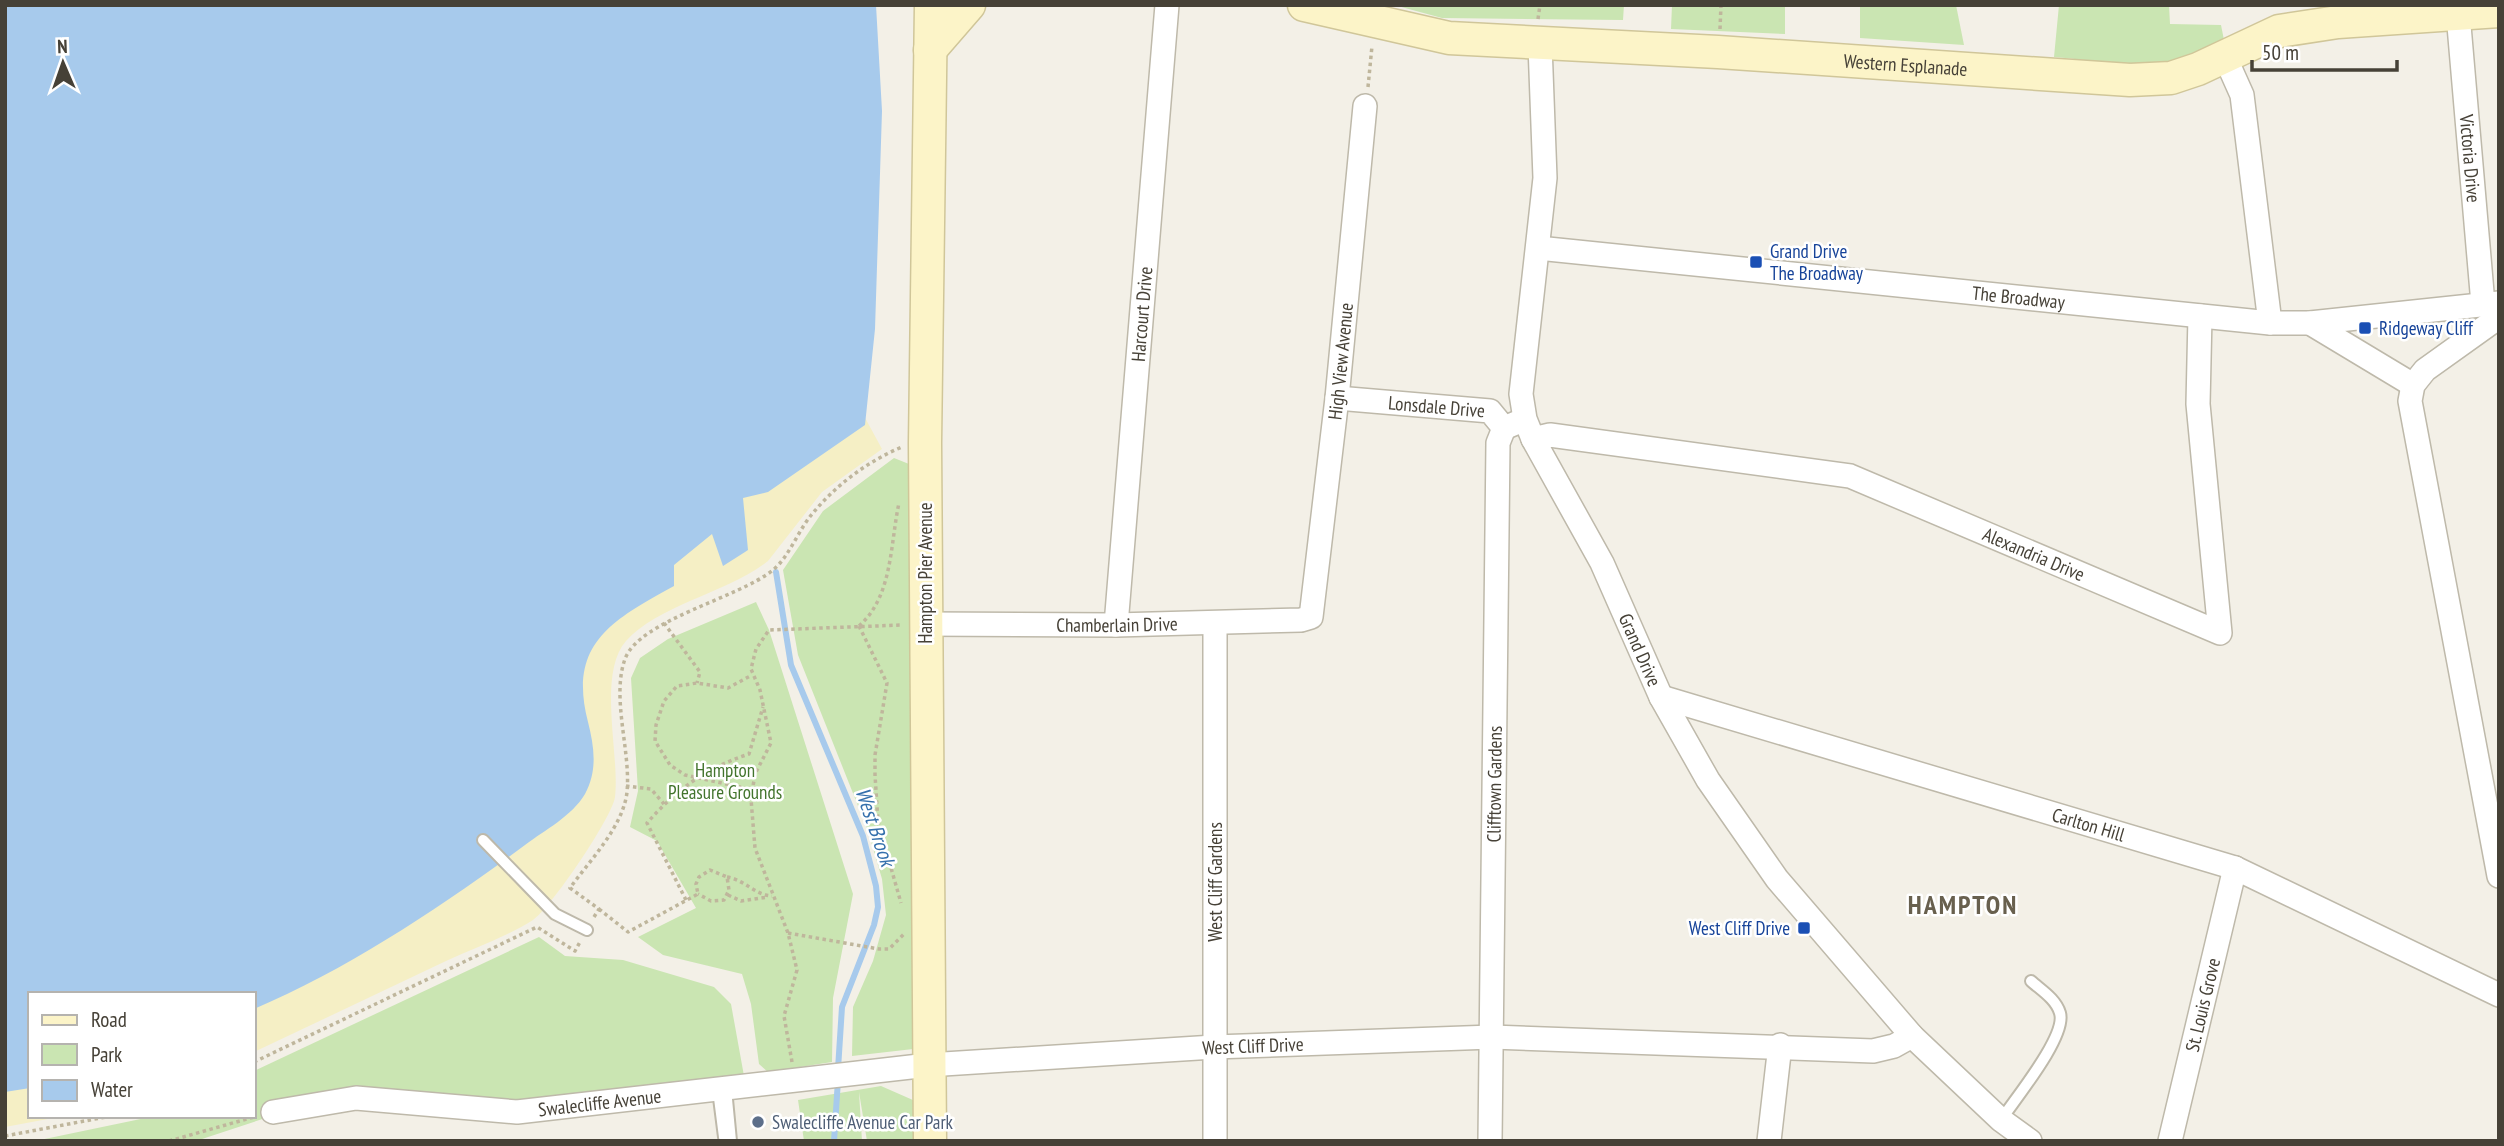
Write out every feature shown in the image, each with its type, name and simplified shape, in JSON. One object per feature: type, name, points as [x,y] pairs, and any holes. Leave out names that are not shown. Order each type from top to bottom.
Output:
[{"type":"street","name":"Hampton Pier Avenue","points":[[930,1141],[925,624],[931,5]]},
{"type":"street","name":"Harcourt Drive","points":[[1116,625],[1167,5]]},
{"type":"street","name":"Western Esplanade","points":[[1304,5],[1449,38],[1540,45],[1718,52],[2130,80],[2171,78],[2225,57],[2279,31],[2338,22],[2499,11]]},
{"type":"street","points":[[930,50],[967,6]]},
{"type":"street","name":"Victoria Drive","points":[[2458,14],[2494,308]]},
{"type":"street","name":"Grand Drive","points":[[1540,45],[1545,178],[1523,359],[1521,429],[1602,563],[1661,696],[1708,780],[1777,879],[1912,1035],[2001,1120],[2029,1141]]},
{"type":"street","points":[[2225,57],[2242,94],[2270,323]]},
{"type":"street","name":"High View Avenue","points":[[1311,617],[1337,398],[1366,106]]},
{"type":"street","name":"The Broadway","points":[[1538,248],[2270,323],[2310,323],[2494,308]]},
{"type":"street","points":[[2494,308],[2425,370],[2413,385],[2411,414],[2499,876]]},
{"type":"street","name":"Alexandria Drive","points":[[1521,429],[1850,476],[2220,633],[2198,404],[2200,316]]},
{"type":"street","points":[[2310,323],[2413,385]]},
{"type":"street","name":"Lonsdale Drive","points":[[1337,398],[1490,411],[1521,429]]},
{"type":"street","name":"Clifftown Gardens","points":[[1490,1141],[1498,443],[1521,429]]},
{"type":"street","name":"Chamberlain Drive","points":[[925,624],[1116,625],[1301,620],[1311,617]]},
{"type":"street","name":"West Cliff Gardens","points":[[1215,623],[1215,1141]]},
{"type":"street","name":"Carlton Hill","points":[[1661,696],[2235,868],[2499,995]]},
{"type":"street","name":"St. Louis Grove","points":[[2170,1141],[2235,868]]},
{"type":"street","name":"West Cliff Drive","points":[[928,1065],[1214,1047],[1492,1037],[1780,1045],[1873,1051],[1894,1046],[1912,1035]]},
{"type":"street","points":[[1769,1141],[1780,1045]]},
{"type":"street","name":"Swalecliffe Avenue","points":[[273,1112],[356,1098],[517,1112],[928,1065]]},
{"type":"lane","points":[[483,840],[555,914],[587,930]]},
{"type":"lane","points":[[2001,1120],[2053,1042],[2061,1021],[2056,1004],[2031,981]]},
{"type":"lane","points":[[722,1089],[724,1136],[729,1141]]},
{"type":"path","points":[[1366,106],[1374,23]]},
{"type":"path","points":[[698,894],[628,932],[570,888],[612,830],[627,793],[621,678],[625,658],[635,643],[664,623],[741,590],[774,569],[813,513],[847,480],[883,455],[902,447],[900,461]]},
{"type":"path","points":[[859,626],[868,618],[888,571],[899,502]]},
{"type":"path","points":[[664,623],[700,672],[697,683]]},
{"type":"path","points":[[804,1080],[784,1016],[797,970],[788,933],[770,897],[755,848],[751,799],[755,774],[771,743],[764,705],[752,675],[756,649],[769,630],[925,624]]},
{"type":"path","points":[[859,626],[887,683],[874,755],[878,822],[903,911]]},
{"type":"path","points":[[751,799],[740,787],[693,778],[670,765],[655,741],[656,724],[664,701],[677,686],[697,683],[728,688],[752,675]]},
{"type":"path","points":[[686,900],[647,823],[693,778],[717,764],[749,754],[764,705]]},
{"type":"path","points":[[626,786],[651,789],[664,804]]},
{"type":"path","points":[[698,894],[696,884],[704,873],[710,870],[744,881],[770,897]]},
{"type":"path","points":[[698,894],[711,901],[724,900],[728,895],[727,877]]},
{"type":"path","points":[[728,895],[741,901],[770,897]]},
{"type":"path","points":[[256,1061],[537,927],[575,951],[598,908]]},
{"type":"path","points":[[788,933],[843,944],[889,949],[904,934],[905,926]]},
{"type":"path","points":[[256,1117],[273,1112]]},
{"type":"path","points":[[5,1136],[100,1118]]},
{"type":"path","points":[[169,1141],[251,1118]]},
{"type":"green space","points":[[1394,5],[1624,5],[1623,20],[1442,18]]},
{"type":"green space","points":[[1672,5],[1785,5],[1785,34],[1671,29]]},
{"type":"green space","points":[[1860,5],[1956,5],[1964,45],[1860,38]]},
{"type":"green space","points":[[2059,5],[2169,5],[2170,24],[2221,25],[2224,40],[2208,51],[2166,62],[2119,63],[2054,57]]},
{"type":"green space","points":[[894,458],[909,464],[922,1048],[852,1056],[853,1007],[873,961],[886,915],[882,879],[868,831],[798,655],[783,570],[823,511]]},
{"type":"green space","name":"Hampton Pleasure Grounds","points":[[756,602],[769,630],[853,894],[833,998],[832,1062],[768,1072],[759,1064],[751,1004],[742,974],[663,955],[638,937],[696,908],[657,841],[630,827],[638,791],[631,678],[640,658],[668,639]]},
{"type":"green space","points":[[539,937],[565,956],[623,960],[714,987],[731,1004],[746,1087],[517,1112],[302,1106],[196,1141],[35,1141],[145,1118],[256,1118],[256,1070]]},
{"type":"green space","points":[[881,1086],[922,1104],[923,1141],[867,1141],[859,1092],[862,1141],[804,1141],[798,1100]]},
{"type":"sand","points":[[844,379],[882,449],[822,492],[768,561],[733,582],[656,618],[626,641],[617,655],[611,694],[615,797],[603,824],[579,862],[553,899],[533,920],[256,1051],[256,992],[156,992]]},
{"type":"sand","points":[[28,1030],[28,1118],[53,1118],[5,1127],[5,1035]]},
{"type":"water","points":[[5,5],[876,5],[882,111],[875,329],[865,425],[768,492],[743,498],[748,550],[723,566],[712,534],[674,565],[674,586],[615,622],[601,636],[590,653],[584,672],[583,695],[594,758],[592,776],[580,802],[566,816],[394,935],[325,975],[256,1008],[256,992],[28,992],[28,1088],[5,1092]]},
{"type":"waterway","name":"West Brook","points":[[776,572],[791,665],[863,836],[876,886],[878,907],[874,925],[842,1007],[838,1069]]},
{"type":"waterway","name":"West Brook","points":[[834,1141],[838,1080]]},
{"type":"place","name":"Grand Drive The Broadway","points":[[1756,262]]},
{"type":"place","name":"Ridgeway Cliff","points":[[2365,328]]},
{"type":"place","name":"West Cliff Drive","points":[[1804,928]]},
{"type":"place","name":"Swalecliffe Avenue Car Park","points":[[758,1122]]},
{"type":"district","name":"HAMPTON","points":[[1963,905]]}]
